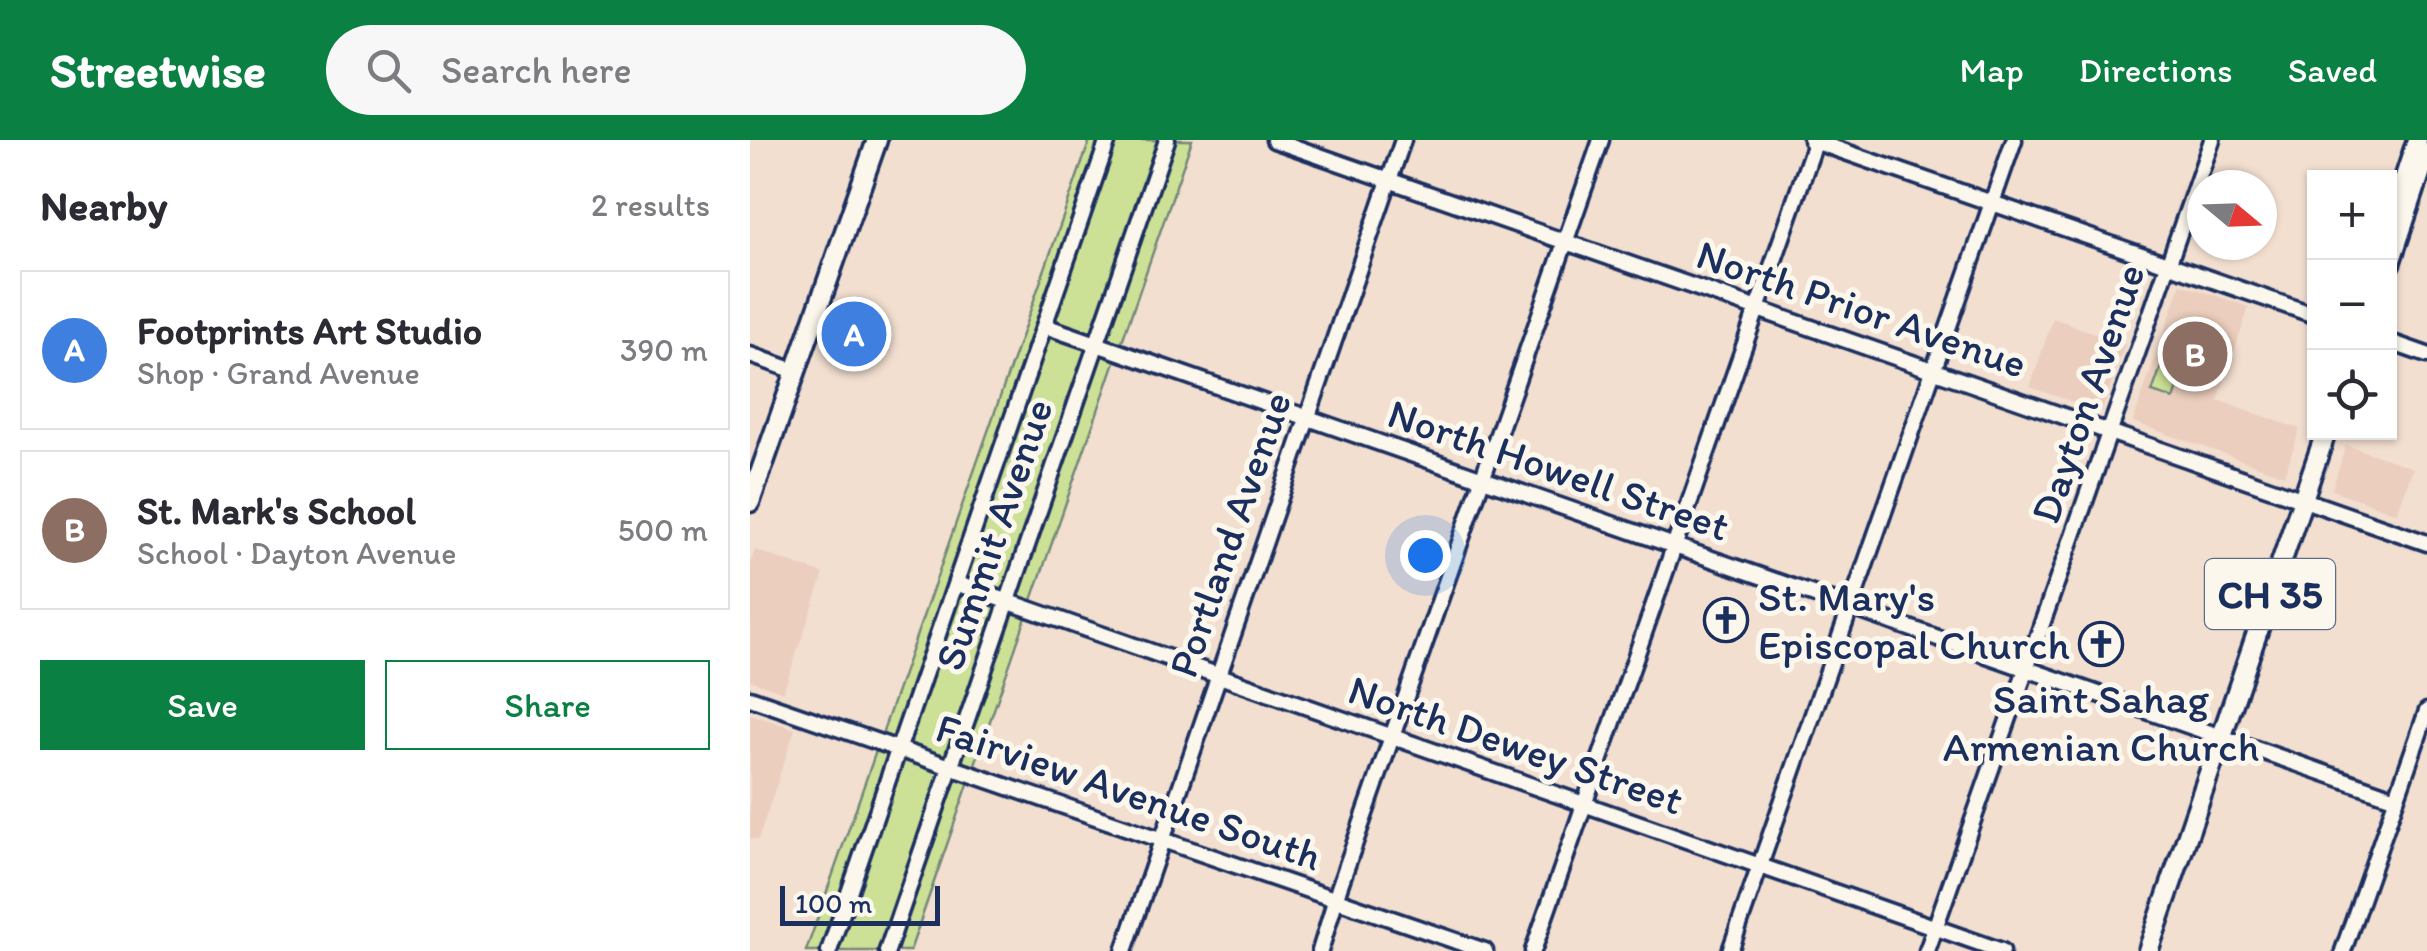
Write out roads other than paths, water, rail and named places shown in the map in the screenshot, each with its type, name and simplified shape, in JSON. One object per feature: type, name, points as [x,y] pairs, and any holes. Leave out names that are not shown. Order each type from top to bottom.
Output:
[{"type":"main road","points":[[750,502],[877,140]]},
{"type":"main road","points":[[2397,201],[2417,140]]},
{"type":"main road","points":[[2391,260],[2427,154]]},
{"type":"main road","name":"CH 35","points":[[2148,951],[2323,440]]},
{"type":"street","name":"Summit Avenue","points":[[829,951],[958,584],[1106,140]]},
{"type":"street","name":"Summit Avenue","points":[[887,951],[1167,140]]},
{"type":"street","name":"North Prior Avenue","points":[[1274,140],[2427,542]]},
{"type":"street","name":"Portland Avenue","points":[[1124,951],[1402,140]]},
{"type":"street","points":[[1320,951],[1601,140]]},
{"type":"street","points":[[1533,951],[1814,140],[2307,314]]},
{"type":"street","points":[[1730,951],[2014,140]]},
{"type":"street","name":"Dayton Avenue","points":[[1927,951],[2212,140]]},
{"type":"street","name":"North Howell Street","points":[[1046,326],[2396,798]]},
{"type":"street","points":[[2397,344],[2427,355]]},
{"type":"street","points":[[750,355],[795,372]]},
{"type":"street","name":"North Dewey Street","points":[[958,584],[2002,951]]},
{"type":"street","name":"Fairview Avenue South","points":[[750,698],[1484,951]]},
{"type":"street","points":[[2343,951],[2425,722]]},
{"type":"place","name":"Footprints Art Studio","points":[[854,334]]},
{"type":"place","name":"St. Mark's School","points":[[2195,354]]},
{"type":"place","name":"St. Mary's Episcopal Church","points":[[1726,620]]},
{"type":"place","name":"Saint Sahag Armenian Church","points":[[2101,644]]}]
